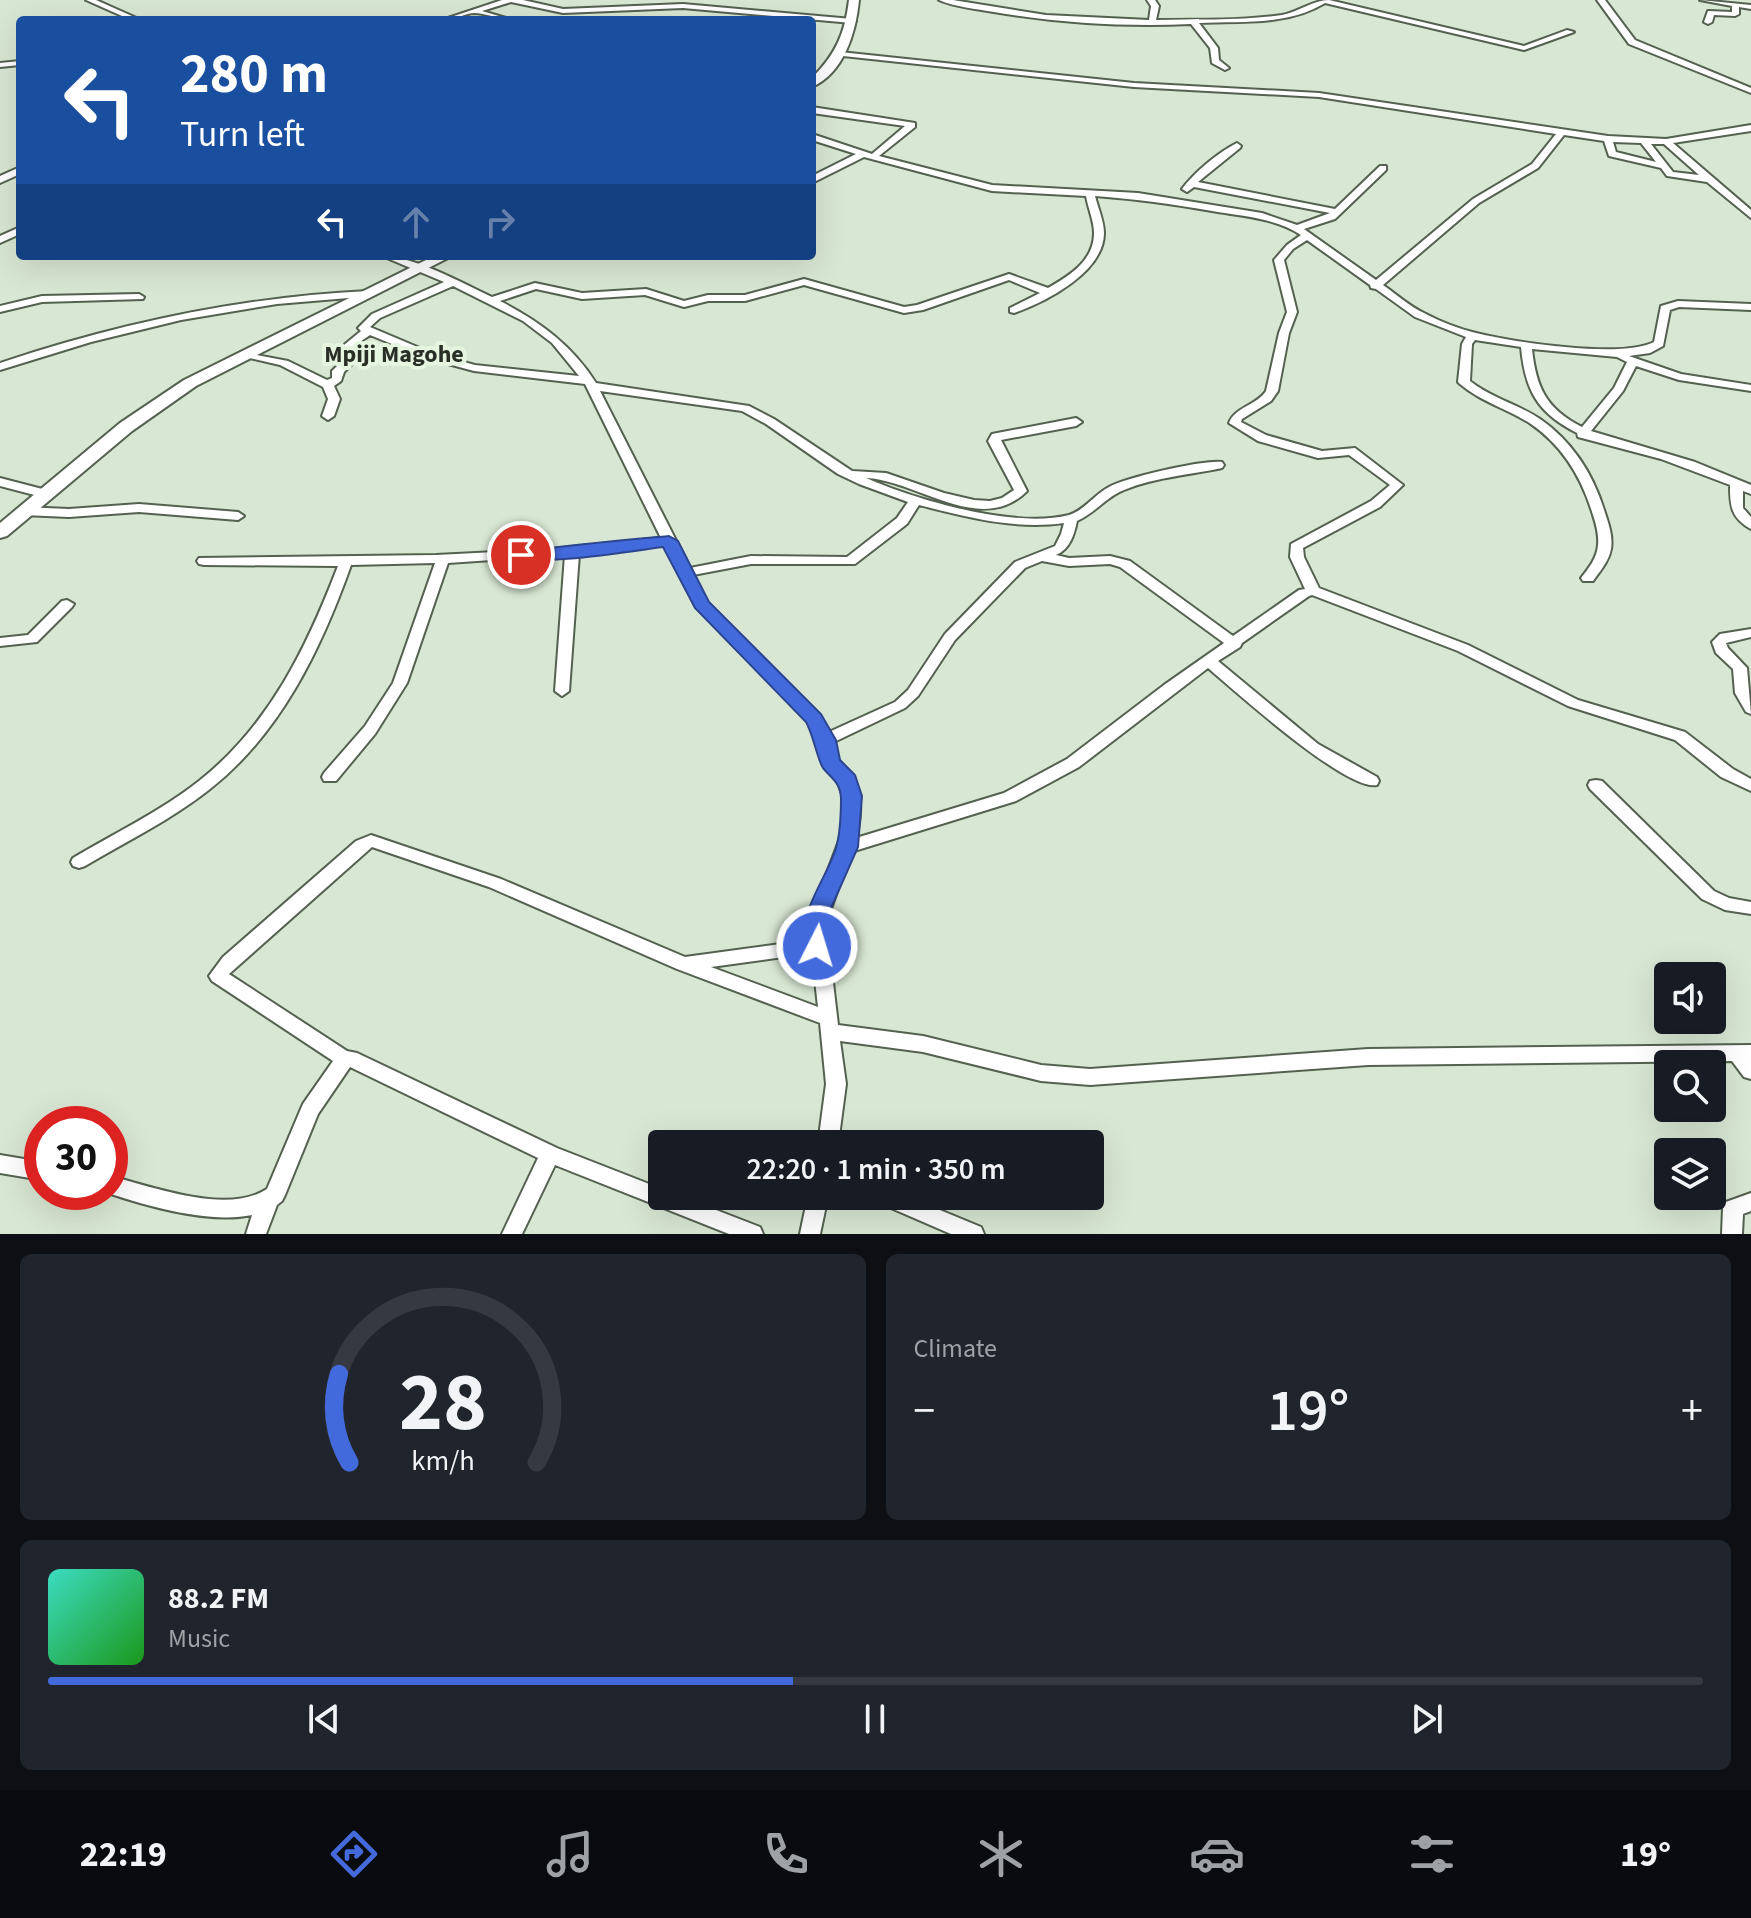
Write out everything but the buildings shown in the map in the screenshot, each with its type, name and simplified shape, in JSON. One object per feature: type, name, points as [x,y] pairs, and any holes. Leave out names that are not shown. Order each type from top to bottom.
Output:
[{"type":"street","points":[[90,0],[128,16]]},
{"type":"street","points":[[458,16],[511,0],[563,11],[674,6],[808,16]]},
{"type":"street","points":[[816,80],[843,54],[854,0]]},
{"type":"street","points":[[943,0],[1034,18],[1152,24],[1297,16],[1325,0],[1524,48],[1570,32]]},
{"type":"street","points":[[1151,0],[1155,6],[1152,24]]},
{"type":"street","points":[[1601,0],[1632,42],[1751,91]]},
{"type":"street","points":[[1704,0],[1751,7]]},
{"type":"street","points":[[1708,22],[1711,13],[1735,14],[1736,5]]},
{"type":"street","points":[[474,11],[493,16]]},
{"type":"street","points":[[550,16],[563,11]]},
{"type":"street","points":[[749,16],[765,11]]},
{"type":"street","points":[[816,17],[852,21]]},
{"type":"street","points":[[1194,22],[1214,48],[1215,61],[1225,68]]},
{"type":"street","points":[[843,54],[1134,85],[1319,95],[1608,139],[1666,142],[1751,128]]},
{"type":"street","points":[[816,70],[826,71]]},
{"type":"street","points":[[1728,80],[1751,81]]},
{"type":"street","points":[[816,111],[912,125],[868,155],[816,178]]},
{"type":"street","points":[[816,131],[826,141],[868,155],[992,188],[1182,200],[1250,213],[1302,232],[1375,286],[1436,324],[1472,336],[1526,346],[1614,354],[1646,351],[1663,338],[1661,312],[1665,308],[1678,304],[1751,307]]},
{"type":"street","points":[[1375,286],[1476,201],[1535,166],[1561,133]]},
{"type":"street","points":[[1608,139],[1612,154],[1663,166]]},
{"type":"street","points":[[1644,141],[1673,175],[1707,179]]},
{"type":"street","points":[[1666,142],[1751,215]]},
{"type":"street","points":[[1182,200],[1190,183],[1237,146]]},
{"type":"street","points":[[1313,591],[1297,557],[1296,547],[1311,535],[1367,508],[1397,485],[1351,451],[1322,455],[1262,438],[1235,423],[1237,417],[1267,399],[1272,391],[1293,305],[1279,260],[1302,232],[1332,217],[1383,168]]},
{"type":"street","points":[[1190,183],[1337,212]]},
{"type":"street","points":[[1014,310],[1071,278],[1088,263],[1100,238],[1090,193]]},
{"type":"street","points":[[398,260],[453,282],[527,319],[556,341],[591,384],[701,604],[814,718],[826,740],[830,763],[845,775],[851,796],[847,847],[820,908],[817,946],[831,1026],[836,1084],[830,1130]]},
{"type":"street","points":[[0,532],[154,406],[245,354],[437,260]]},
{"type":"street","points":[[491,301],[535,286],[593,296],[650,292],[684,304],[697,299],[745,298],[804,282],[904,310],[919,308],[1009,277],[1048,292]]},
{"type":"street","points":[[453,282],[376,316],[362,326],[368,331],[474,368],[745,408],[846,473],[915,501],[1014,519],[1071,518],[1123,486],[1218,465]]},
{"type":"street","points":[[0,367],[243,306],[330,295],[368,294]]},
{"type":"street","points":[[0,309],[42,299],[139,297]]},
{"type":"street","points":[[328,385],[337,379],[338,371],[349,361],[349,345],[368,331]]},
{"type":"street","points":[[1472,336],[1467,344],[1464,382],[1550,432],[1571,452],[1585,475],[1607,539],[1604,559],[1588,578]]},
{"type":"street","points":[[1526,346],[1526,371],[1531,384],[1558,416],[1582,434],[1690,465],[1751,490]]},
{"type":"street","points":[[0,353],[30,357]]},
{"type":"street","points":[[245,354],[284,363],[328,385],[334,399],[328,416]]},
{"type":"street","points":[[1614,354],[1679,377],[1751,388]]},
{"type":"street","points":[[1582,434],[1619,389],[1633,361]]},
{"type":"street","points":[[846,473],[883,476],[951,500],[983,504],[1021,491],[994,441],[996,437],[1076,422]]},
{"type":"street","points":[[0,482],[46,494]]},
{"type":"street","points":[[1736,482],[1737,509],[1751,525]]},
{"type":"street","points":[[685,573],[751,560],[850,561],[902,521],[915,501]]},
{"type":"street","points":[[23,511],[69,513],[139,508],[238,516]]},
{"type":"street","points":[[826,740],[900,705],[913,693],[950,637],[1020,565],[1060,549],[1068,534],[1071,518]]},
{"type":"street","points":[[204,561],[345,564],[572,553],[669,541]]},
{"type":"street","points":[[562,691],[572,553]]},
{"type":"street","points":[[1037,556],[1069,562],[1110,560],[1125,564],[1235,644]]},
{"type":"street","points":[[330,777],[370,730],[400,683],[443,559]]},
{"type":"street","points":[[79,862],[222,771],[268,718],[299,668],[325,620],[345,564]]},
{"type":"street","points":[[847,847],[1010,797],[1073,763],[1169,688],[1304,593],[1313,591],[1463,648],[1563,699],[1680,736],[1727,773],[1751,786]]},
{"type":"street","points":[[0,642],[32,639],[67,604]]},
{"type":"street","points":[[1751,633],[1719,642],[1721,650],[1740,668],[1742,693],[1751,709]]},
{"type":"street","points":[[1209,661],[1313,748],[1371,781]]},
{"type":"street","points":[[1596,785],[1708,895],[1725,904],[1751,908]]},
{"type":"street","points":[[753,1234],[550,1154],[357,1060],[345,1059],[218,976],[229,962],[362,845],[371,841],[495,883],[831,1026],[923,1044],[1041,1073],[1090,1077],[1368,1057],[1744,1054],[1751,1071]]},
{"type":"street","points":[[683,964],[817,946]]},
{"type":"street","points":[[128,1189],[220,1208],[252,1209],[267,1203],[275,1195],[310,1110],[345,1059]]},
{"type":"street","points":[[512,1234],[550,1154]]},
{"type":"street","points":[[0,1164],[24,1168]]},
{"type":"street","points":[[1732,1234],[1730,1220],[1733,1208],[1751,1202]]},
{"type":"street","points":[[256,1234],[267,1203]]},
{"type":"street","points":[[810,1234],[815,1210]]},
{"type":"street","points":[[917,1210],[974,1234]]},
{"type":"district","name":"Mpiji Magohe","points":[[394,354]]},
{"type":"route","points":[[521,555],[572,553],[669,541],[701,604],[733,640],[775,677],[814,718],[826,740],[830,763],[845,775],[851,796],[847,847],[820,908],[817,946]]}]
